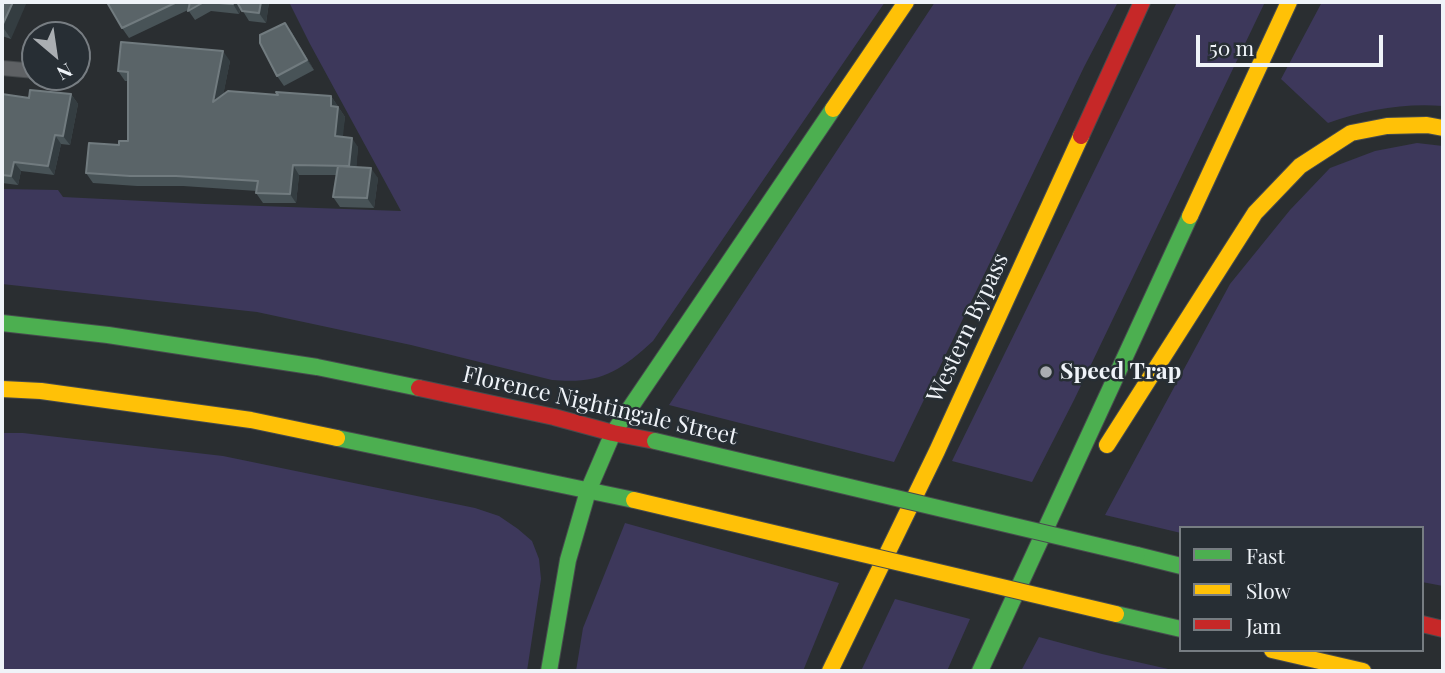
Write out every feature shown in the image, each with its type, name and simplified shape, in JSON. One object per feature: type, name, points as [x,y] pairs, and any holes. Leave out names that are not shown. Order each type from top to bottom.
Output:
[{"type":"main road","points":[[549,671],[568,560],[588,491],[613,433],[906,2]]},
{"type":"main road","name":"Western Bypass","points":[[830,671],[937,451],[1142,2]]},
{"type":"main road","points":[[980,671],[1289,2]]},
{"type":"main road","points":[[1102,453],[1255,213],[1300,166],[1351,133],[1387,126],[1427,125],[1443,128]]},
{"type":"main road","name":"Florence Nightingale Street","points":[[2,323],[108,335],[317,367],[554,417],[1179,566]]},
{"type":"main road","points":[[2,389],[41,391],[251,420],[634,500],[1179,629]]},
{"type":"main road","points":[[1029,567],[1087,475]]},
{"type":"main road","points":[[1424,624],[1443,629]]},
{"type":"main road","points":[[1281,652],[1363,671]]},
{"type":"lane","points":[[2,68],[21,70]]},
{"type":"shaded area","points":[[289,2],[885,2],[653,341],[629,361],[596,378],[552,380],[411,345],[257,312],[2,284],[2,189],[58,190],[63,197],[401,211]]},
{"type":"shaded area","points":[[935,2],[1118,2],[1084,67],[894,462],[669,405]]},
{"type":"shaded area","points":[[1177,2],[1265,2],[1032,482],[952,461]]},
{"type":"shaded area","points":[[1322,2],[1443,2],[1443,106],[1384,108],[1328,123],[1281,79]]},
{"type":"shaded area","points":[[1417,143],[1443,146],[1443,586],[1424,582],[1424,526],[1179,526],[1179,533],[1105,515],[1230,284],[1290,210],[1330,168],[1375,151]]},
{"type":"shaded area","points":[[2,433],[23,433],[223,456],[475,508],[499,516],[532,541],[539,559],[541,579],[527,671],[2,671]]},
{"type":"shaded area","points":[[625,523],[839,583],[803,671],[576,671],[583,628]]},
{"type":"shaded area","points":[[895,599],[970,619],[947,671],[861,671]]},
{"type":"shaded area","points":[[1039,637],[1102,654],[1177,671],[1021,671]]},
{"type":"building","points":[[2,2],[13,2],[2,26]]},
{"type":"building","points":[[177,2],[122,28],[108,4]]},
{"type":"building","points":[[190,2],[204,2],[188,11]]},
{"type":"building","points":[[237,2],[261,2],[259,13],[242,11]]},
{"type":"building","points":[[285,23],[307,60],[277,76],[260,43],[260,35]]},
{"type":"building","points":[[121,42],[223,51],[213,102],[228,91],[331,96],[331,106],[338,107],[335,136],[352,138],[349,166],[293,165],[290,194],[256,193],[258,181],[86,173],[89,143],[119,145],[119,141],[128,141],[128,72],[118,71]]},
{"type":"building","points":[[30,91],[71,94],[63,136],[55,135],[48,166],[14,162],[11,176],[2,175],[2,94],[29,98]]},
{"type":"building","points":[[338,166],[371,168],[367,198],[333,197]]},
{"type":"traffic: fast","points":[[549,671],[568,560],[588,491],[613,433],[833,109]]},
{"type":"traffic: fast","points":[[980,671],[1190,216]]},
{"type":"traffic: fast","points":[[2,323],[108,335],[317,367],[419,388]]},
{"type":"traffic: fast","points":[[337,438],[634,500]]},
{"type":"traffic: fast","points":[[655,441],[1137,555]]},
{"type":"traffic: fast","points":[[1137,555],[1179,566]]},
{"type":"traffic: fast","points":[[1116,614],[1179,629]]},
{"type":"traffic: slow","points":[[833,109],[906,2]]},
{"type":"traffic: slow","points":[[1190,216],[1289,2]]},
{"type":"traffic: slow","points":[[1107,445],[1255,213],[1300,166],[1351,133],[1387,126],[1427,125],[1443,128]]},
{"type":"traffic: slow","points":[[830,671],[937,451],[1081,136]]},
{"type":"traffic: slow","points":[[2,389],[41,391],[251,420],[337,438]]},
{"type":"traffic: slow","points":[[634,500],[1116,614]]},
{"type":"traffic: slow","points":[[1281,652],[1363,671]]},
{"type":"traffic: jam","points":[[1081,136],[1142,2]]},
{"type":"traffic: jam","points":[[419,388],[655,441]]},
{"type":"traffic: jam","points":[[1424,624],[1443,629]]},
{"type":"place","name":"Speed Trap","points":[[1046,372]]}]
